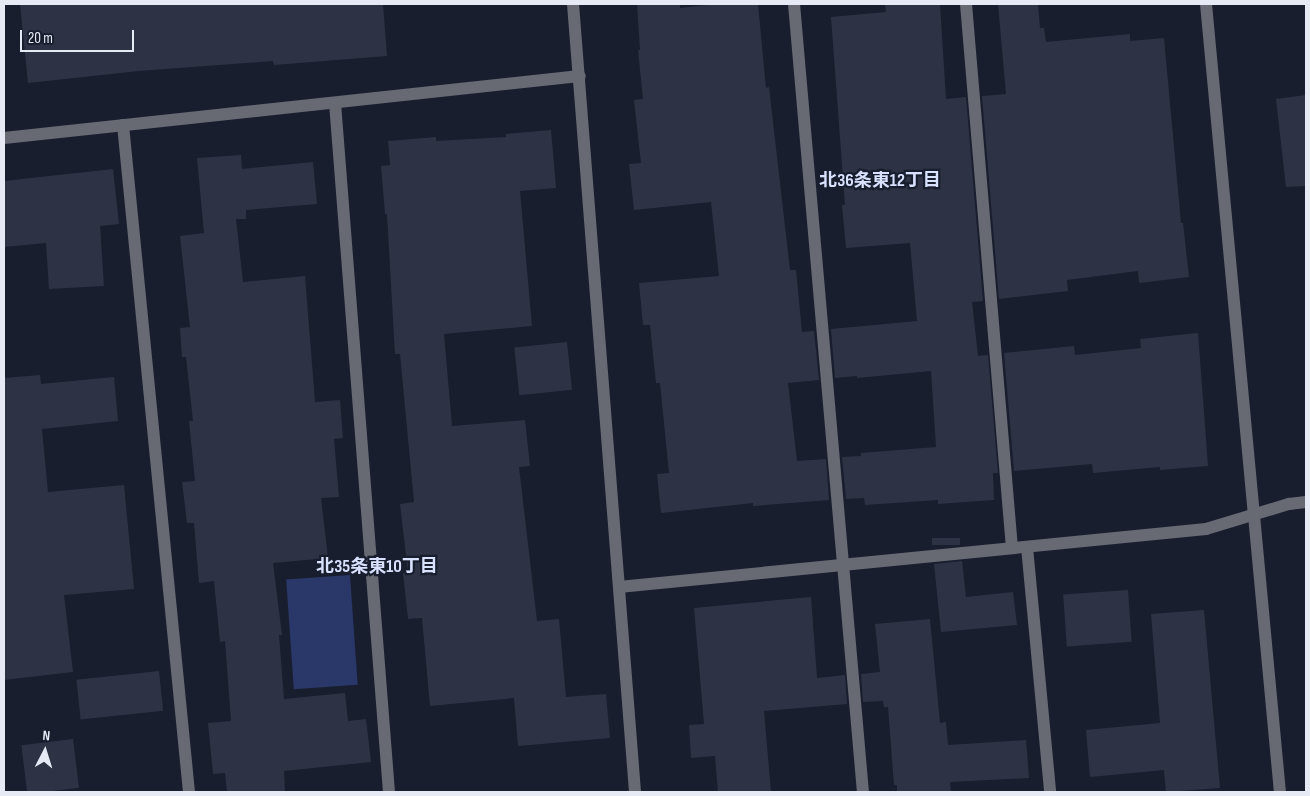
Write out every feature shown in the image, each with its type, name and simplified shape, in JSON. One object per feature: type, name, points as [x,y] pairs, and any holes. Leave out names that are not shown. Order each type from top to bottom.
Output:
[{"type":"street","points":[[574,4],[635,792]]},
{"type":"street","points":[[794,4],[863,792]]},
{"type":"street","points":[[966,4],[1012,548]]},
{"type":"street","points":[[1206,4],[1280,792]]},
{"type":"street","points":[[4,138],[580,76]]},
{"type":"street","points":[[335,103],[389,792]]},
{"type":"street","points":[[123,125],[189,792]]},
{"type":"street","points":[[619,587],[1206,529],[1289,504],[1306,502]]},
{"type":"street","points":[[1027,547],[1050,792]]},
{"type":"shaded area","points":[[350,575],[358,685],[294,689],[286,579]]},
{"type":"building","points":[[20,4],[383,4],[387,56],[274,65],[273,61],[139,71],[28,83]]},
{"type":"building","points":[[637,4],[680,4],[680,8],[716,4],[758,4],[766,88],[769,87],[790,270],[796,270],[802,332],[814,331],[819,380],[788,383],[797,461],[826,459],[829,500],[753,506],[753,503],[661,513],[657,474],[669,473],[660,383],[656,383],[650,325],[643,325],[639,283],[719,276],[711,202],[634,210],[629,164],[641,163],[634,100],[643,99],[638,50],[640,50]]},
{"type":"building","points":[[885,4],[940,4],[946,99],[966,97],[983,301],[972,302],[978,356],[988,355],[998,473],[993,473],[994,500],[938,504],[938,500],[865,505],[864,498],[846,499],[842,457],[861,456],[861,453],[936,447],[931,371],[857,378],[857,376],[835,378],[831,329],[917,321],[910,243],[846,248],[842,205],[845,205],[831,17],[886,12]]},
{"type":"building","points":[[998,4],[1038,4],[1040,28],[1044,28],[1046,42],[1130,34],[1130,41],[1164,38],[1181,223],[1183,223],[1189,277],[1139,283],[1138,271],[1067,280],[1068,291],[999,299],[982,96],[1006,94]]},
{"type":"building","points":[[1306,95],[1306,186],[1286,187],[1276,99]]},
{"type":"building","points":[[551,130],[556,188],[520,191],[532,326],[444,334],[452,426],[525,420],[530,466],[519,467],[537,621],[559,619],[566,697],[606,694],[610,738],[518,746],[514,698],[430,706],[422,618],[408,619],[403,573],[408,573],[400,504],[414,502],[400,354],[395,354],[387,214],[385,214],[381,166],[390,165],[388,141],[436,137],[436,141],[506,137],[506,134]]},
{"type":"building","points":[[241,155],[242,169],[313,162],[317,204],[246,210],[246,219],[236,219],[243,282],[305,276],[315,402],[340,400],[343,438],[334,439],[339,497],[321,498],[328,558],[273,563],[282,635],[279,635],[284,699],[345,693],[348,721],[366,719],[371,762],[284,771],[285,792],[227,792],[225,773],[213,774],[208,723],[231,721],[225,641],[220,642],[214,581],[199,583],[194,523],[187,523],[182,482],[195,481],[189,421],[193,421],[186,357],[182,357],[180,328],[190,327],[180,236],[204,233],[197,158]]},
{"type":"building","points":[[113,169],[119,224],[100,226],[104,286],[49,289],[46,243],[4,247],[4,181]]},
{"type":"building","points":[[1198,333],[1208,466],[1160,470],[1160,467],[1093,473],[1092,464],[1014,471],[1004,353],[1074,346],[1075,355],[1141,348],[1140,339]]},
{"type":"building","points":[[567,342],[572,390],[519,395],[514,348]]},
{"type":"building","points":[[40,375],[41,384],[114,377],[118,421],[42,429],[48,492],[124,485],[134,589],[64,595],[73,672],[4,680],[4,378]]},
{"type":"building","points":[[932,538],[960,538],[960,545],[932,545]]},
{"type":"building","points":[[962,561],[966,597],[1013,592],[1017,625],[941,632],[934,564]]},
{"type":"building","points":[[1128,590],[1132,642],[1067,646],[1063,595]]},
{"type":"building","points":[[811,597],[817,678],[845,675],[847,704],[764,711],[771,792],[718,792],[715,756],[691,758],[689,725],[704,724],[694,608]]},
{"type":"building","points":[[1204,610],[1220,788],[1166,792],[1164,770],[1090,777],[1086,730],[1160,723],[1151,614]]},
{"type":"building","points":[[930,619],[940,723],[946,722],[948,745],[1026,740],[1029,778],[950,782],[951,792],[897,792],[897,785],[894,785],[888,707],[884,707],[883,701],[863,702],[861,674],[880,672],[875,624]]},
{"type":"building","points":[[159,671],[163,711],[81,719],[76,680]]},
{"type":"building","points":[[73,739],[79,788],[27,792],[21,745]]},
{"type":"district","name":"北36条東12丁目","points":[[880,181]]},
{"type":"district","name":"北35条東10丁目","points":[[377,567]]}]
